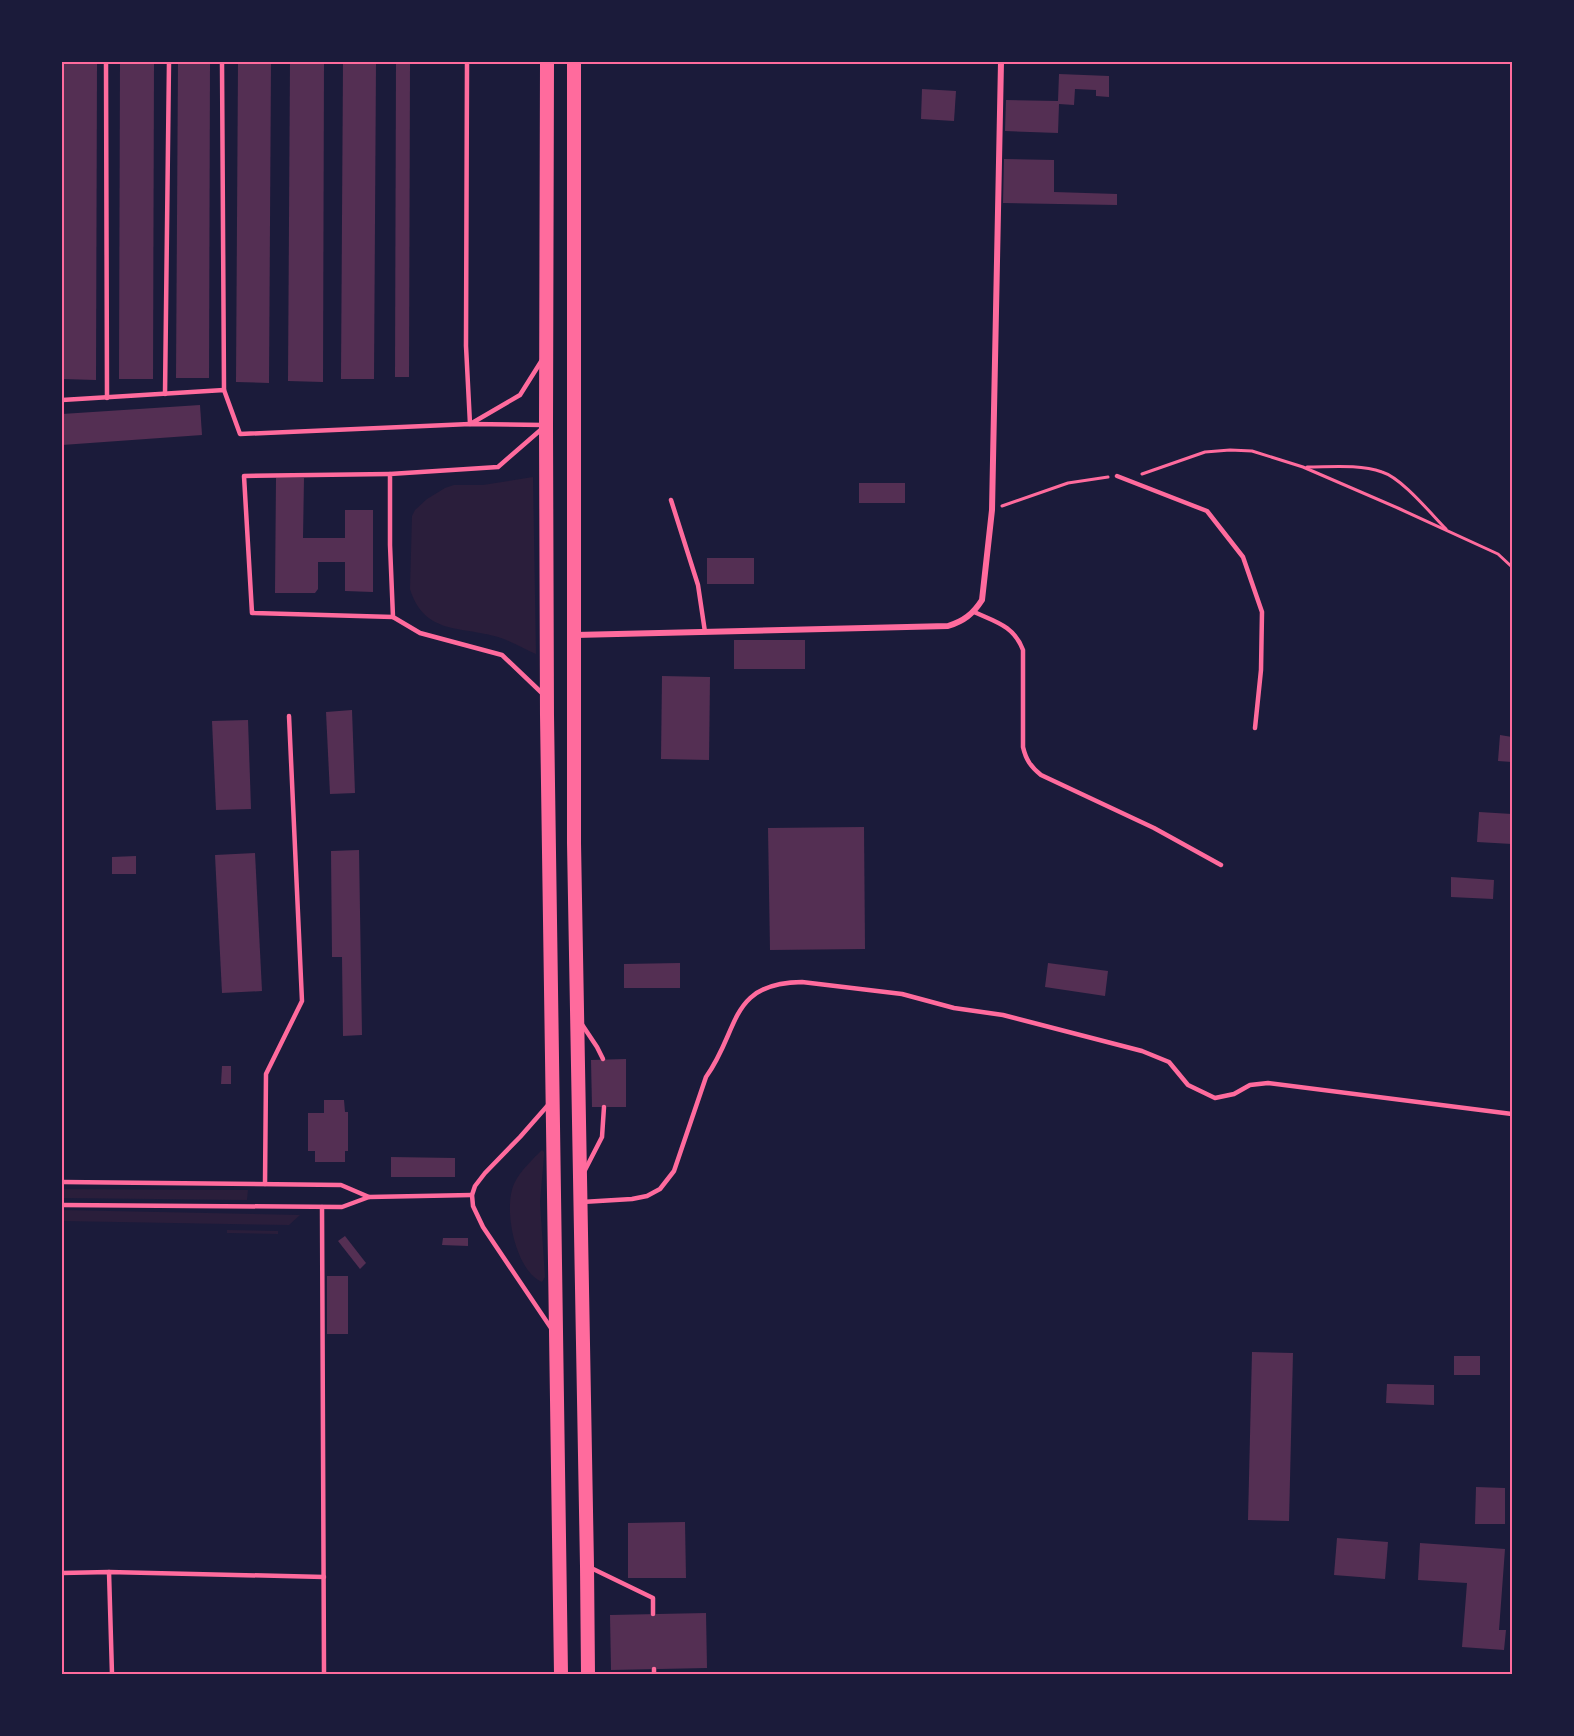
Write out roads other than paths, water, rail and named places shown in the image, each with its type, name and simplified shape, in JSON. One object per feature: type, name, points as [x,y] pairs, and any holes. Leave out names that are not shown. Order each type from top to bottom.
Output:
[{"type":"highway","points":[[547,62],[547,698],[561,1674]]},
{"type":"highway","points":[[574,62],[574,831],[588,1674]]},
{"type":"street","points":[[574,635],[948,626],[962,622],[974,612],[982,600],[992,510],[1001,62]]},
{"type":"lane","points":[[106,62],[107,398]]},
{"type":"lane","points":[[165,394],[169,62]]},
{"type":"lane","points":[[222,62],[224,390],[240,434],[470,424],[546,425]]},
{"type":"lane","points":[[467,62],[466,346],[470,424]]},
{"type":"lane","points":[[470,424],[520,395],[546,353]]},
{"type":"lane","points":[[62,400],[224,390]]},
{"type":"lane","points":[[546,425],[498,467],[390,474],[244,476],[252,613],[393,617],[420,633],[502,655],[547,698]]},
{"type":"lane","points":[[390,474],[393,617]]},
{"type":"lane","points":[[1117,476],[1207,512],[1243,557],[1262,612],[1261,670],[1255,728]]},
{"type":"lane","points":[[671,500],[698,585],[705,632]]},
{"type":"lane","points":[[974,612],[1012,631],[1023,650],[1023,747],[1032,768],[1041,776],[1154,828],[1221,865]]},
{"type":"lane","points":[[265,1184],[266,1074],[302,1001],[289,716]]},
{"type":"lane","points":[[580,1202],[632,1199],[647,1196],[660,1189],[674,1171],[706,1077],[714,1066],[740,1007],[762,988],[788,982],[902,994],[954,1008],[1003,1015],[1142,1051],[1169,1062],[1188,1085],[1215,1098],[1234,1094],[1250,1085],[1268,1083],[1512,1114]]},
{"type":"lane","points":[[576,1016],[603,1059]]},
{"type":"lane","points":[[552,1099],[520,1137],[484,1173],[472,1195],[473,1206],[483,1227],[556,1335]]},
{"type":"lane","points":[[579,1181],[602,1137],[604,1107]]},
{"type":"lane","points":[[62,1182],[341,1185],[369,1197]]},
{"type":"lane","points":[[62,1204],[342,1207],[369,1197],[472,1195]]},
{"type":"lane","points":[[322,1207],[324,1674]]},
{"type":"lane","points":[[587,1566],[653,1598],[653,1614]]},
{"type":"lane","points":[[109,1572],[112,1674]]},
{"type":"lane","points":[[62,1573],[324,1577]]}]
